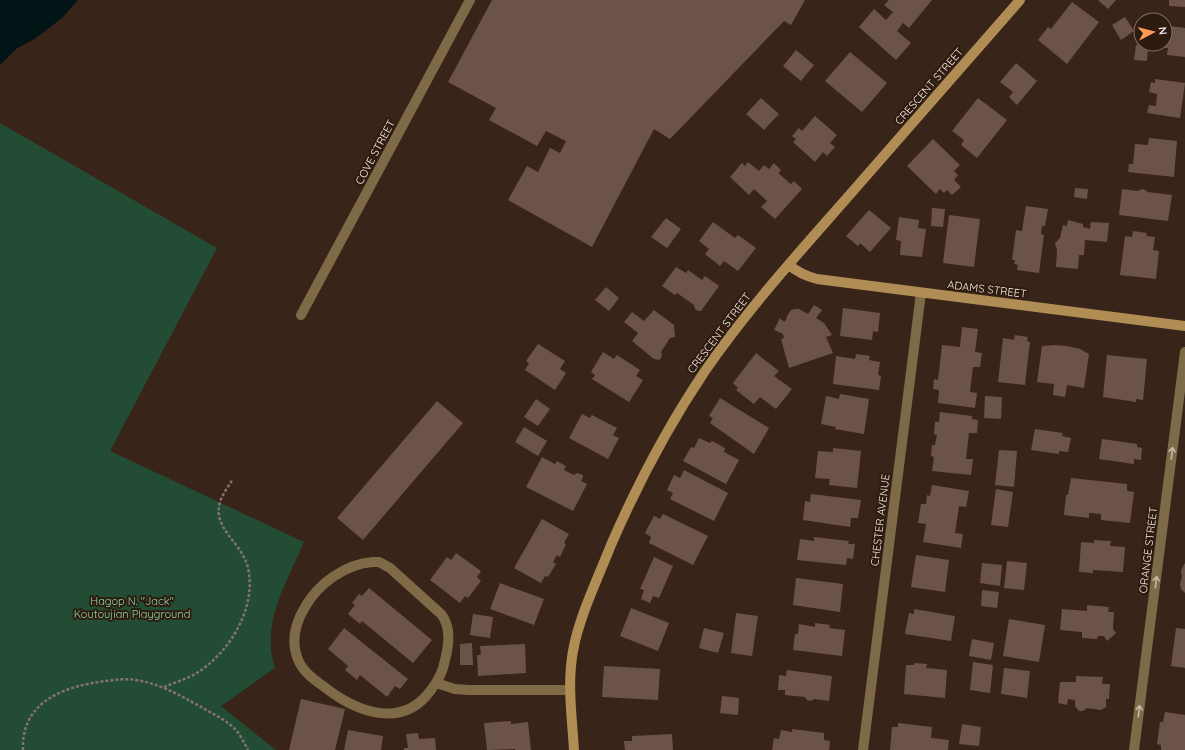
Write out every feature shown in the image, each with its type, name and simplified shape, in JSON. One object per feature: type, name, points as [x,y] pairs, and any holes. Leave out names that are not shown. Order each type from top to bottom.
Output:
[{"type":"street","name":"COVE STREET","points":[[301,314],[470,0]]},
{"type":"street","name":"CRESCENT STREET","points":[[574,750],[570,676],[573,651],[580,625],[629,504],[683,404],[706,370],[750,311],[1020,0]]},
{"type":"street","name":"ADAMS STREET","points":[[789,265],[810,277],[921,293],[1185,326]]},
{"type":"street","name":"CHESTER AVENUE","points":[[863,750],[921,293]]},
{"type":"street","name":"ORANGE STREET","points":[[1134,750],[1185,352]]},
{"type":"street","points":[[379,562],[385,565],[441,614],[446,622],[448,631],[446,654],[443,668],[436,683],[429,694],[418,704],[401,712],[387,714],[371,712],[345,702],[312,678],[299,663],[295,650],[294,634],[303,611],[316,592],[332,578],[361,564],[379,562]]},
{"type":"street","points":[[436,683],[454,689],[468,690],[570,690]]},
{"type":"path","points":[[164,687],[195,674],[222,652],[240,626],[245,611],[249,596],[248,568],[239,548],[221,524],[219,516],[219,507],[222,498],[233,478]]},
{"type":"path","points":[[23,750],[23,735],[28,721],[37,708],[48,698],[66,690],[86,684],[120,680],[135,680],[164,687],[235,728],[248,750]]},
{"type":"green space","name":"Hagop N. \"Jack\" Koutoujian Playground","points":[[0,123],[217,248],[110,451],[304,542],[283,588],[273,619],[271,652],[275,668],[221,706],[276,750],[0,750]]},
{"type":"shaded area","points":[[0,0],[78,0],[62,18],[36,38],[16,49],[0,65]]},
{"type":"building","points":[[492,0],[805,0],[791,25],[784,21],[670,139],[654,129],[592,247],[508,200],[527,166],[538,172],[550,148],[560,153],[566,141],[546,131],[537,146],[489,120],[496,108],[448,82]]},
{"type":"building","points":[[889,0],[932,0],[909,28],[903,23],[897,31],[911,43],[896,60],[859,27],[874,9],[886,20],[893,12],[884,5]]},
{"type":"building","points":[[1098,0],[1116,0],[1108,9]]},
{"type":"building","points":[[1169,0],[1185,0],[1185,7],[1169,6]]},
{"type":"building","points":[[1072,2],[1099,22],[1067,64],[1038,40],[1048,27],[1051,29]]},
{"type":"building","points":[[1125,17],[1133,32],[1121,40],[1112,25]]},
{"type":"building","points":[[1173,26],[1185,28],[1185,57],[1167,55],[1167,52],[1173,52]]},
{"type":"building","points":[[796,50],[814,65],[801,81],[783,66]]},
{"type":"building","points":[[850,52],[887,83],[862,112],[825,81]]},
{"type":"building","points":[[1135,52],[1148,52],[1147,61],[1134,60]]},
{"type":"building","points":[[1016,63],[1037,81],[1017,105],[1009,97],[1013,92],[1000,82]]},
{"type":"building","points":[[1155,79],[1185,83],[1180,118],[1147,113],[1149,105],[1156,106],[1157,94],[1149,92],[1151,82],[1155,83]]},
{"type":"building","points":[[761,98],[779,114],[764,130],[746,114]]},
{"type":"building","points":[[978,98],[1007,120],[977,158],[961,145],[964,140],[952,131]]},
{"type":"building","points":[[815,116],[837,135],[830,143],[835,147],[827,156],[823,152],[815,162],[793,142],[796,139],[792,136],[799,128],[802,131]]},
{"type":"building","points":[[1149,138],[1177,141],[1174,177],[1128,172],[1129,164],[1133,164],[1135,144],[1148,145]]},
{"type":"building","points":[[933,139],[960,165],[954,171],[958,175],[954,180],[961,187],[952,195],[947,190],[944,193],[940,189],[936,194],[907,166]]},
{"type":"building","points":[[748,162],[759,171],[764,165],[769,169],[774,163],[781,170],[778,173],[791,184],[794,181],[802,189],[775,219],[761,207],[767,201],[754,189],[749,195],[730,177],[742,163],[745,166]]},
{"type":"building","points":[[1075,188],[1088,189],[1087,199],[1074,197]]},
{"type":"building","points":[[1122,189],[1137,191],[1143,189],[1148,192],[1172,195],[1168,221],[1119,215]]},
{"type":"building","points":[[1026,206],[1048,209],[1045,226],[1042,226],[1041,234],[1044,235],[1039,273],[1017,270],[1018,265],[1014,264],[1015,260],[1012,260],[1016,230],[1022,231]]},
{"type":"building","points":[[932,208],[945,209],[943,227],[931,226]]},
{"type":"building","points":[[869,210],[891,228],[870,252],[860,243],[858,246],[846,236]]},
{"type":"building","points":[[949,215],[980,219],[974,267],[943,263]]},
{"type":"building","points":[[899,217],[919,220],[918,228],[926,229],[922,257],[900,255],[901,241],[896,240]]},
{"type":"building","points":[[666,218],[681,229],[667,248],[651,237]]},
{"type":"building","points":[[1068,220],[1083,224],[1083,227],[1090,229],[1091,222],[1109,223],[1107,242],[1085,240],[1084,255],[1079,255],[1078,269],[1056,267],[1057,250],[1055,243],[1060,238],[1063,225],[1067,226]]},
{"type":"building","points":[[713,222],[735,238],[738,235],[756,248],[738,271],[724,261],[720,266],[705,254],[709,249],[699,241]]},
{"type":"building","points":[[1133,231],[1147,233],[1146,236],[1155,237],[1153,250],[1159,251],[1156,279],[1120,275],[1125,236],[1132,237]]},
{"type":"building","points":[[676,267],[686,273],[688,270],[702,280],[705,276],[719,286],[701,311],[695,309],[694,305],[677,293],[675,295],[662,286]]},
{"type":"building","points":[[606,287],[619,298],[609,311],[595,300]]},
{"type":"building","points":[[814,305],[822,310],[816,318],[824,323],[832,335],[826,337],[833,353],[789,368],[781,339],[784,338],[783,334],[774,330],[780,318],[784,322],[791,310],[799,309],[808,314]]},
{"type":"building","points":[[843,308],[880,313],[878,332],[873,331],[872,340],[840,336]]},
{"type":"building","points":[[654,310],[674,325],[675,337],[670,338],[661,352],[662,355],[659,360],[654,359],[632,341],[638,333],[624,322],[632,312],[644,321]]},
{"type":"building","points":[[962,327],[978,329],[975,352],[982,353],[980,367],[973,367],[970,392],[977,393],[975,408],[938,403],[939,390],[933,389],[934,379],[938,380],[942,345],[960,347]]},
{"type":"building","points":[[1015,335],[1028,337],[1027,341],[1030,342],[1025,385],[998,382],[1003,338],[1014,340]]},
{"type":"building","points":[[538,344],[565,361],[560,369],[566,373],[555,390],[525,370],[529,363],[526,361]]},
{"type":"building","points":[[1055,345],[1080,349],[1089,354],[1084,388],[1067,385],[1065,397],[1053,395],[1054,384],[1037,382],[1042,346]]},
{"type":"building","points":[[603,352],[614,359],[617,355],[640,370],[636,376],[643,380],[629,402],[592,379],[595,375],[591,372]]},
{"type":"building","points":[[756,353],[779,371],[774,376],[792,389],[776,409],[760,397],[754,404],[736,390],[738,388],[733,383]]},
{"type":"building","points":[[856,354],[870,356],[869,360],[880,362],[878,375],[881,376],[879,390],[833,384],[836,356],[855,359]]},
{"type":"building","points":[[1107,355],[1147,359],[1143,400],[1136,399],[1136,402],[1103,397]]},
{"type":"building","points":[[840,394],[869,399],[864,434],[835,429],[836,427],[821,424],[826,396],[839,399]]},
{"type":"building","points":[[985,396],[1002,397],[1001,419],[984,418]]},
{"type":"building","points":[[720,398],[769,428],[754,454],[710,423],[713,418],[709,416]]},
{"type":"building","points":[[536,399],[550,409],[538,426],[524,417]]},
{"type":"building","points":[[437,401],[463,423],[363,540],[337,518]]},
{"type":"building","points":[[940,412],[972,416],[972,419],[978,420],[977,433],[969,433],[966,459],[973,459],[971,475],[932,471],[934,457],[931,456],[932,445],[935,445],[937,435],[934,434],[935,422],[939,422]]},
{"type":"building","points":[[582,414],[590,418],[592,415],[617,428],[613,435],[619,438],[608,459],[569,438]]},
{"type":"building","points":[[524,427],[547,441],[538,456],[515,442]]},
{"type":"building","points":[[1035,429],[1063,433],[1062,436],[1071,438],[1068,452],[1059,451],[1059,454],[1031,450]]},
{"type":"building","points":[[699,438],[710,443],[712,441],[725,448],[724,452],[739,460],[726,484],[683,461],[691,447],[694,448]]},
{"type":"building","points":[[1102,439],[1137,444],[1137,447],[1142,448],[1141,460],[1134,459],[1134,464],[1099,459]]},
{"type":"building","points":[[833,448],[861,451],[857,488],[829,485],[830,479],[815,478],[818,451],[833,452]]},
{"type":"building","points":[[999,450],[1017,451],[1014,487],[995,485]]},
{"type":"building","points":[[542,457],[555,464],[557,461],[566,466],[564,470],[574,475],[577,473],[583,475],[581,481],[587,484],[573,511],[526,487]]},
{"type":"building","points":[[684,470],[728,493],[714,521],[670,499],[673,493],[667,490],[674,475],[680,478]]},
{"type":"building","points":[[1071,478],[1127,484],[1127,491],[1134,492],[1130,523],[1101,520],[1101,514],[1089,513],[1089,518],[1064,515],[1066,495],[1068,495]]},
{"type":"building","points":[[932,485],[969,491],[966,507],[959,506],[955,533],[963,534],[961,548],[923,542],[926,524],[918,523],[921,504],[926,504],[927,495],[930,496]]},
{"type":"building","points":[[996,489],[1013,492],[1008,527],[991,525]]},
{"type":"building","points":[[811,494],[861,500],[858,518],[851,518],[850,527],[803,520],[805,501],[810,502]]},
{"type":"building","points":[[663,514],[708,536],[693,565],[649,543],[651,537],[645,533],[654,516],[660,519]]},
{"type":"building","points":[[542,519],[569,534],[564,543],[566,544],[560,557],[557,555],[553,562],[556,564],[548,577],[545,576],[541,583],[514,568]]},
{"type":"building","points":[[814,537],[849,541],[848,544],[855,544],[853,559],[847,558],[846,565],[797,560],[800,539],[814,541]]},
{"type":"building","points":[[1094,540],[1111,541],[1110,546],[1125,547],[1123,572],[1093,570],[1093,573],[1079,572],[1081,542],[1094,543]]},
{"type":"building","points":[[456,553],[481,571],[477,577],[481,581],[468,598],[465,596],[460,603],[430,580],[447,557],[451,560]]},
{"type":"building","points":[[916,555],[949,560],[945,592],[911,587]]},
{"type":"building","points":[[654,557],[673,566],[659,598],[653,596],[650,603],[641,599],[644,590],[640,589]]},
{"type":"building","points":[[1007,561],[1027,563],[1024,590],[1004,588]]},
{"type":"building","points":[[982,563],[1002,565],[1000,586],[980,583]]},
{"type":"building","points":[[1185,563],[1185,593],[1181,589],[1180,584],[1182,577],[1181,570]]},
{"type":"building","points":[[796,578],[843,584],[840,612],[793,605]]},
{"type":"building","points":[[500,583],[544,599],[534,625],[490,609]]},
{"type":"building","points":[[369,588],[432,640],[413,663],[362,621],[360,624],[348,614],[355,605],[352,603],[359,594],[362,596]]},
{"type":"building","points":[[982,590],[999,592],[997,608],[981,606]]},
{"type":"building","points":[[1087,605],[1109,607],[1108,612],[1114,612],[1113,629],[1116,633],[1107,641],[1104,636],[1098,636],[1097,639],[1082,638],[1082,632],[1060,630],[1062,609],[1087,611]]},
{"type":"building","points":[[631,608],[669,623],[658,651],[620,636]]},
{"type":"building","points":[[914,609],[955,616],[951,641],[905,634],[909,613],[914,614]]},
{"type":"building","points":[[736,613],[758,616],[752,656],[731,653]]},
{"type":"building","points":[[473,614],[493,617],[490,638],[470,635]]},
{"type":"building","points":[[1009,619],[1045,625],[1039,662],[1003,656]]},
{"type":"building","points":[[815,623],[830,625],[829,628],[845,630],[842,656],[793,650],[795,634],[798,634],[799,624],[815,627]]},
{"type":"building","points":[[344,628],[408,679],[400,689],[395,686],[387,697],[360,675],[357,680],[345,670],[348,666],[328,649]]},
{"type":"building","points":[[704,628],[724,633],[718,653],[699,648]]},
{"type":"building","points":[[1176,628],[1185,629],[1185,668],[1171,666]]},
{"type":"building","points":[[972,639],[994,643],[991,660],[969,656]]},
{"type":"building","points":[[472,643],[473,665],[460,665],[460,644]]},
{"type":"building","points":[[525,644],[526,673],[478,676],[477,655],[481,655],[480,646]]},
{"type":"building","points":[[973,662],[993,665],[990,693],[970,690]]},
{"type":"building","points":[[914,663],[927,664],[926,668],[947,670],[945,698],[904,694],[906,665],[914,665]]},
{"type":"building","points":[[604,666],[660,669],[658,700],[602,697]]},
{"type":"building","points":[[1004,668],[1030,671],[1027,698],[1001,694]]},
{"type":"building","points":[[787,670],[832,676],[829,701],[815,699],[810,701],[805,697],[785,695],[785,690],[778,690],[779,675],[786,676]]},
{"type":"building","points":[[1076,676],[1103,677],[1102,684],[1110,684],[1109,699],[1106,699],[1106,707],[1101,710],[1087,708],[1083,711],[1079,711],[1075,706],[1075,700],[1068,699],[1067,705],[1058,703],[1060,682],[1076,682]]},
{"type":"building","points":[[722,696],[739,698],[738,715],[720,713]]},
{"type":"building","points":[[301,699],[345,709],[335,750],[289,750]]},
{"type":"building","points":[[1165,712],[1185,715],[1185,750],[1161,750],[1161,745],[1157,744],[1160,722],[1163,722]]},
{"type":"building","points":[[511,721],[511,724],[528,722],[531,750],[487,750],[484,723]]},
{"type":"building","points":[[898,723],[932,727],[931,738],[949,740],[948,750],[890,750],[892,727],[898,727]]},
{"type":"building","points":[[962,724],[981,727],[979,746],[959,744]]},
{"type":"building","points":[[792,729],[824,733],[824,740],[830,741],[829,750],[772,750],[774,738],[779,739],[781,730],[792,732]]},
{"type":"building","points":[[348,730],[383,736],[381,750],[344,750]]},
{"type":"building","points":[[418,733],[419,739],[435,738],[436,750],[404,750],[404,748],[408,748],[406,734]]},
{"type":"building","points":[[672,734],[673,750],[625,750],[624,741],[632,741],[632,736]]}]
